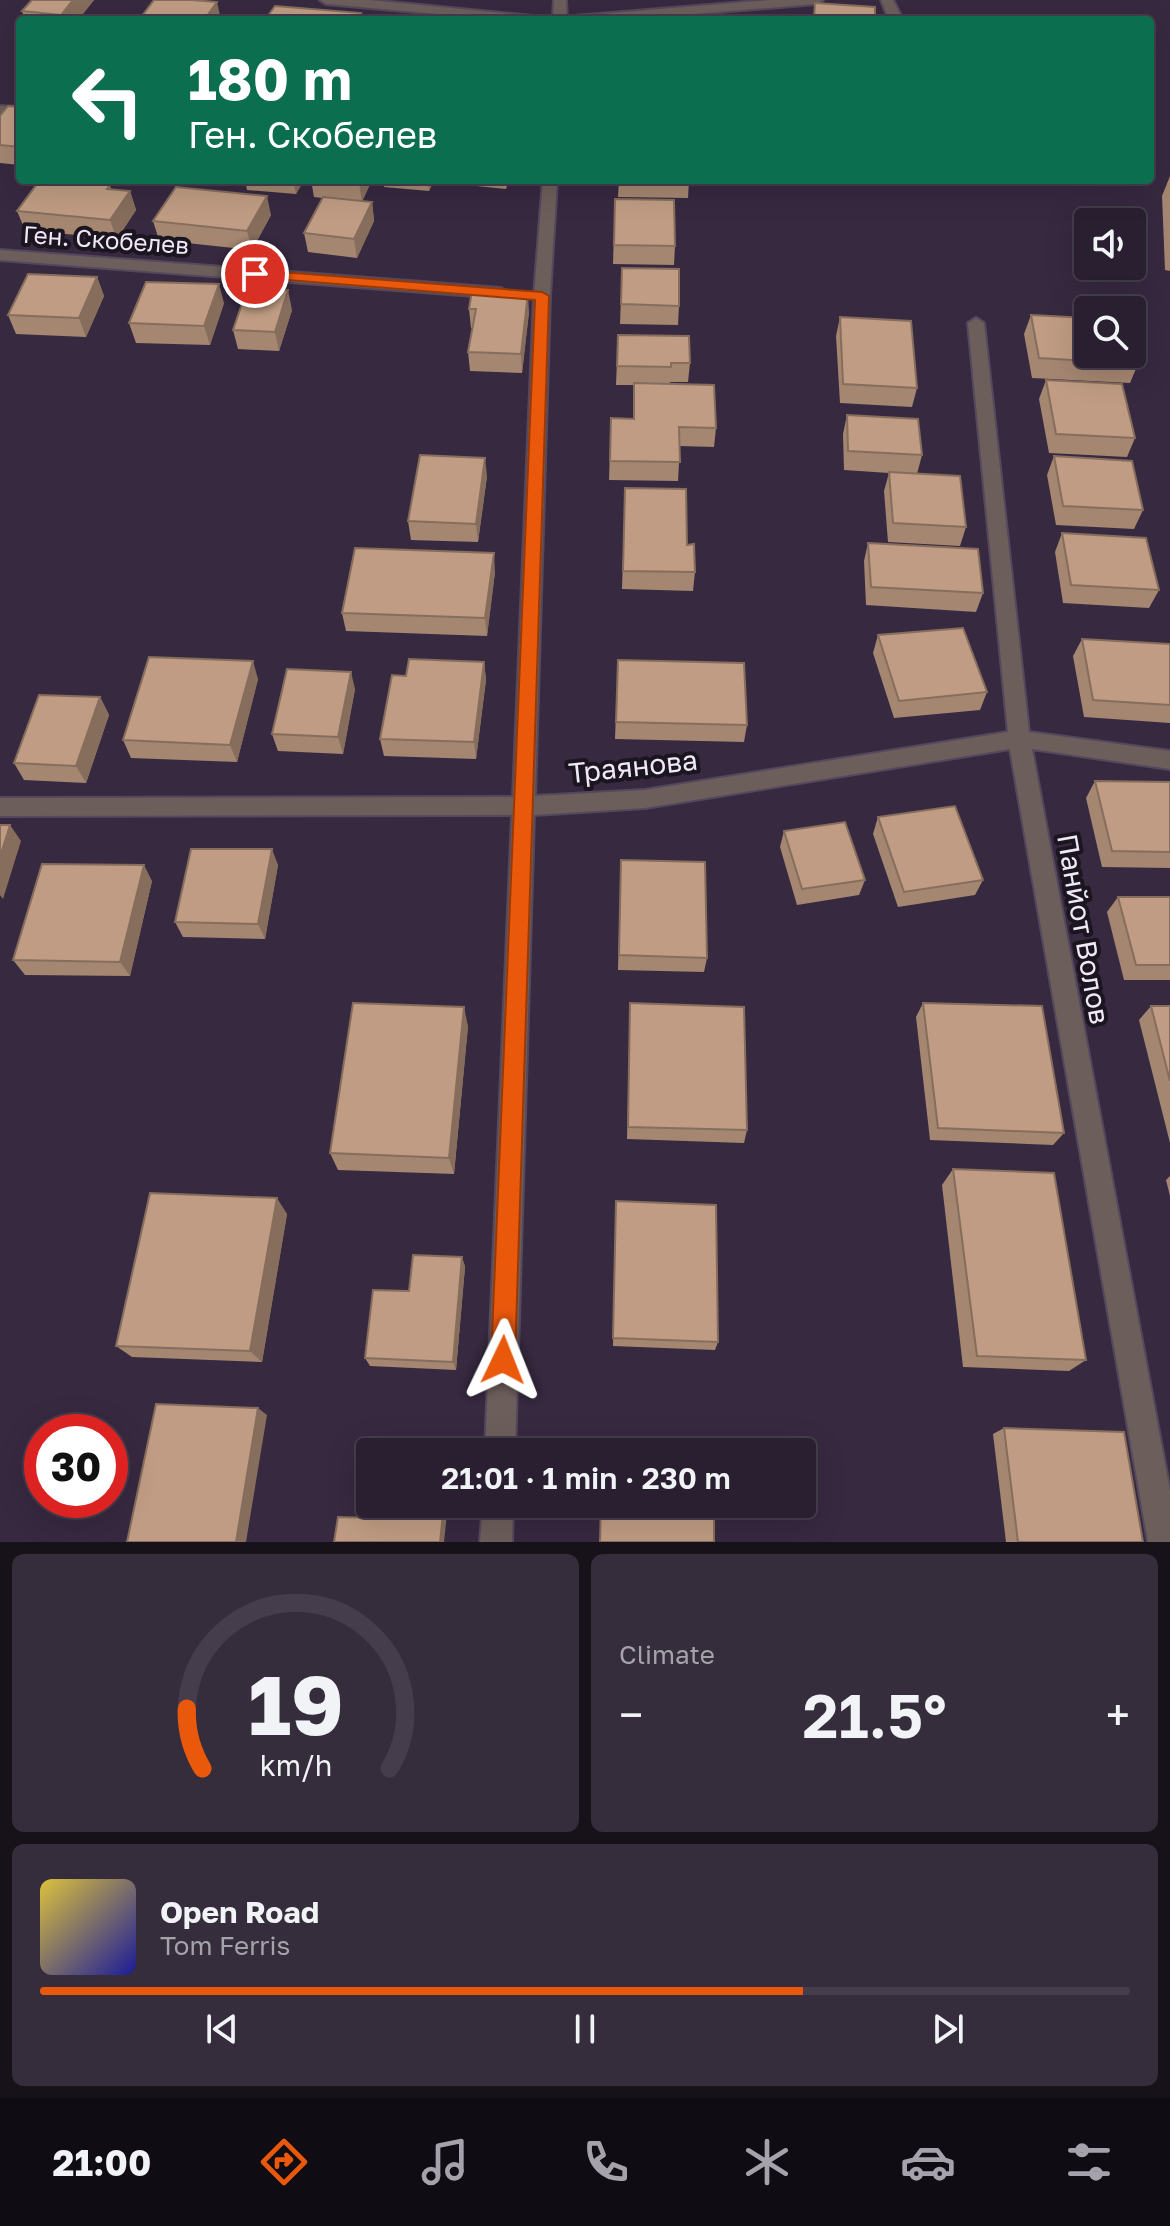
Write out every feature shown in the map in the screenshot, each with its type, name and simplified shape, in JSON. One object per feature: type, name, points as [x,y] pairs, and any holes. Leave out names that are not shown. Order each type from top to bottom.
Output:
[{"type":"street","points":[[326,0],[504,16]]},
{"type":"street","points":[[623,16],[817,0]]},
{"type":"street","points":[[501,1438],[524,806],[526,295],[549,184]]},
{"type":"street","name":"Ген. Скобелев","points":[[0,255],[526,295]]},
{"type":"street","name":"Панйот Волов","points":[[976,323],[1019,739],[1164,1542]]},
{"type":"street","name":"Траянова","points":[[0,807],[524,806],[645,799],[1019,739],[1170,760]]},
{"type":"street","points":[[496,1542],[497,1518]]},
{"type":"building","points":[[32,0],[73,0],[61,15],[22,11]]},
{"type":"building","points":[[154,0],[217,2],[207,16],[142,16]]},
{"type":"building","points":[[815,3],[875,7],[875,16],[814,16]]},
{"type":"building","points":[[275,6],[361,13],[359,16],[268,16]]},
{"type":"building","points":[[8,106],[16,107],[16,147],[0,145],[0,116]]},
{"type":"building","points":[[37,184],[99,184],[110,185],[107,189],[130,191],[110,220],[17,211]]},
{"type":"building","points":[[176,187],[267,196],[247,231],[153,221]]},
{"type":"building","points":[[323,197],[372,202],[354,239],[304,233]]},
{"type":"building","points":[[615,199],[674,200],[675,246],[614,245]]},
{"type":"building","points":[[622,268],[679,269],[679,306],[621,304]]},
{"type":"building","points":[[28,274],[97,277],[79,318],[8,315]]},
{"type":"building","points":[[146,282],[219,284],[204,326],[129,323]]},
{"type":"building","points":[[247,289],[288,290],[275,332],[233,330]]},
{"type":"building","points":[[472,291],[528,293],[521,354],[468,352],[476,309],[469,309]]},
{"type":"building","points":[[1031,315],[1074,317],[1074,360],[1039,358]]},
{"type":"building","points":[[840,317],[911,321],[917,388],[843,384]]},
{"type":"building","points":[[618,335],[689,336],[690,363],[671,363],[671,367],[617,366]]},
{"type":"building","points":[[1046,380],[1122,384],[1135,438],[1056,434]]},
{"type":"building","points":[[634,383],[714,385],[716,428],[679,427],[680,462],[610,461],[611,418],[634,419]]},
{"type":"building","points":[[847,415],[918,419],[922,455],[848,451]]},
{"type":"building","points":[[420,455],[485,458],[476,524],[408,521]]},
{"type":"building","points":[[1054,456],[1132,461],[1143,510],[1063,506]]},
{"type":"building","points":[[889,472],[960,476],[966,527],[893,523]]},
{"type":"building","points":[[625,488],[686,489],[687,545],[694,544],[695,572],[623,571]]},
{"type":"building","points":[[1062,533],[1146,538],[1159,590],[1071,585]]},
{"type":"building","points":[[868,543],[978,549],[983,593],[871,587]]},
{"type":"building","points":[[355,548],[494,553],[485,618],[342,613]]},
{"type":"building","points":[[963,628],[987,692],[899,701],[878,635]]},
{"type":"building","points":[[1082,639],[1170,644],[1170,705],[1093,700]]},
{"type":"building","points":[[149,657],[253,661],[230,745],[123,740]]},
{"type":"building","points":[[409,659],[484,662],[474,742],[380,739],[392,675],[406,676]]},
{"type":"building","points":[[618,660],[744,663],[747,725],[616,722]]},
{"type":"building","points":[[287,669],[351,672],[338,737],[272,734]]},
{"type":"building","points":[[39,695],[100,697],[76,766],[14,763]]},
{"type":"building","points":[[1095,781],[1170,782],[1170,852],[1112,851]]},
{"type":"building","points":[[955,806],[983,880],[904,892],[878,817]]},
{"type":"building","points":[[845,822],[865,880],[802,889],[784,831]]},
{"type":"building","points":[[0,825],[10,825],[0,857]]},
{"type":"building","points":[[191,849],[272,849],[258,924],[175,922]]},
{"type":"building","points":[[621,860],[705,862],[707,958],[619,955]]},
{"type":"building","points":[[42,864],[144,865],[120,962],[13,960]]},
{"type":"building","points":[[1118,897],[1170,897],[1170,965],[1136,965]]},
{"type":"building","points":[[353,1003],[464,1007],[449,1158],[330,1153]]},
{"type":"building","points":[[630,1003],[744,1007],[747,1130],[628,1127]]},
{"type":"building","points":[[923,1003],[1042,1006],[1064,1133],[938,1128]]},
{"type":"building","points":[[1151,1006],[1170,1006],[1170,1081]]},
{"type":"building","points":[[953,1169],[1054,1173],[1086,1360],[977,1356]]},
{"type":"building","points":[[150,1193],[277,1198],[250,1351],[116,1346]]},
{"type":"building","points":[[616,1201],[716,1205],[718,1342],[613,1338]]},
{"type":"building","points":[[413,1255],[462,1257],[453,1362],[365,1358],[373,1290],[409,1291]]},
{"type":"building","points":[[156,1404],[258,1408],[236,1542],[127,1542]]},
{"type":"building","points":[[1004,1428],[1124,1432],[1143,1542],[1018,1542]]},
{"type":"building","points":[[338,1517],[443,1518],[440,1542],[334,1542]]},
{"type":"building","points":[[601,1518],[714,1518],[714,1542],[600,1542]]},
{"type":"route","points":[[255,274],[542,296],[503,1360]]}]
